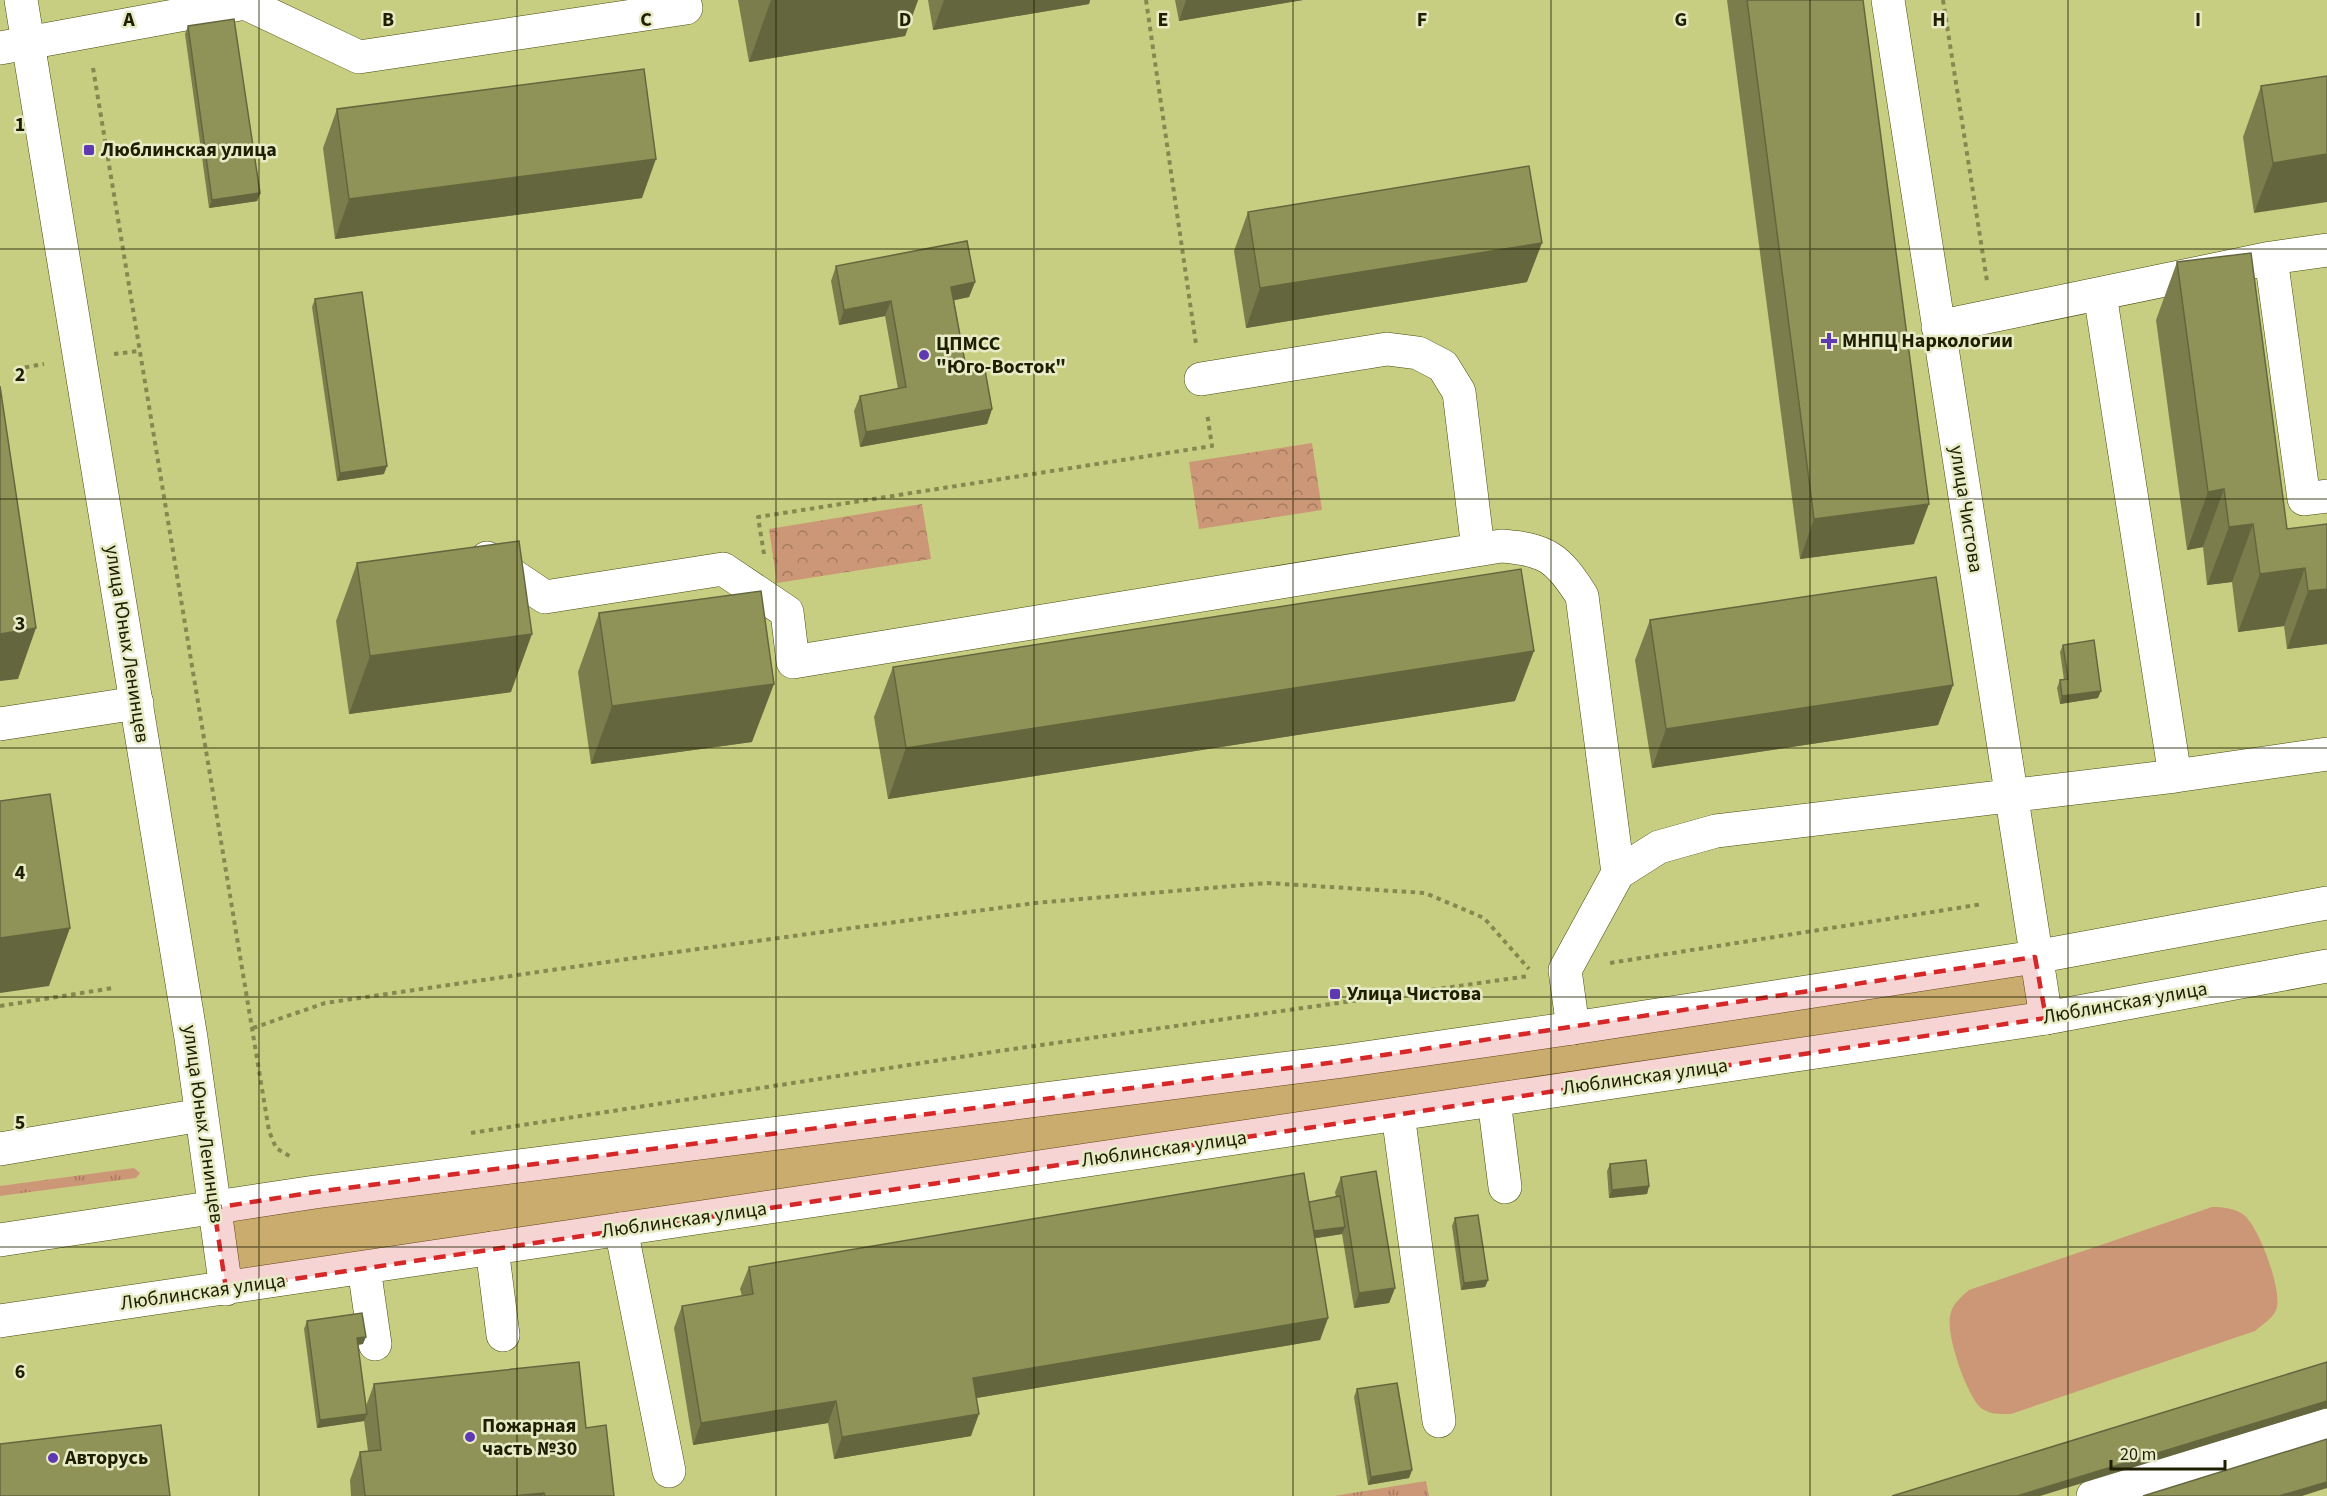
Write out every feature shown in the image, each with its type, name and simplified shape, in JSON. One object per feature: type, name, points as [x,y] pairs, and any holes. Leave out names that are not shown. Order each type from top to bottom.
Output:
[{"type":"main road","name":"улица Юных Ленинцев","points":[[21,0],[14,45],[137,703],[226,1289]]},
{"type":"main road","points":[[14,45],[245,3],[359,57],[686,8],[684,0]]},
{"type":"main road","name":"улица Чистова","points":[[1888,0],[2009,795],[2046,1018]]},
{"type":"main road","points":[[1938,327],[2271,258],[2327,250]]},
{"type":"main road","points":[[2271,258],[2304,499],[2327,496]]},
{"type":"main road","points":[[2100,294],[2175,776]]},
{"type":"main road","points":[[1202,379],[1386,349],[1418,353],[1443,366],[1459,392],[1478,549]]},
{"type":"main road","points":[[485,557],[545,597],[723,568],[787,612],[793,662],[1478,549],[1501,546],[1533,548],[1564,568],[1582,596],[1618,873]]},
{"type":"main road","points":[[0,724],[137,703]]},
{"type":"main road","points":[[1574,1028],[1565,970],[1618,873],[1659,847],[1716,831],[2175,776],[2327,754]]},
{"type":"main road","points":[[0,1240],[315,1192],[1344,1061],[1574,1028],[2035,957],[2327,903]]},
{"type":"main road","name":"Люблинская улица","points":[[0,1321],[2046,1018],[2327,966]]},
{"type":"main road","points":[[1494,1100],[1505,1187]]},
{"type":"main road","points":[[0,1149],[201,1114]]},
{"type":"main road","points":[[1398,1114],[1439,1421]]},
{"type":"main road","points":[[621,1229],[669,1471]]},
{"type":"main road","points":[[492,1248],[503,1335]]},
{"type":"main road","points":[[364,1268],[375,1344]]},
{"type":"main road","points":[[2093,1496],[2327,1425]]},
{"type":"path","points":[[773,602],[758,517],[1212,446],[1146,0]]},
{"type":"path","points":[[1943,0],[1992,316]]},
{"type":"path","points":[[88,33],[269,1131],[276,1148],[286,1156],[298,1159]]},
{"type":"path","points":[[253,1028],[325,1003],[657,954],[1035,903],[1267,884],[1425,893],[1484,918],[1534,975],[999,1051],[461,1134]]},
{"type":"path","points":[[1565,970],[1983,904]]},
{"type":"path","points":[[0,1006],[113,988]]},
{"type":"highlighted area","points":[[2035,957],[2046,1018],[327,1273],[226,1289],[214,1208],[315,1192],[1344,1061]]},
{"type":"green space","points":[[1312,443],[1322,510],[1199,529],[1189,462]]},
{"type":"green space","points":[[922,504],[931,559],[777,583],[769,529]]},
{"type":"green space","points":[[134,1168],[140,1173],[136,1178],[0,1196],[0,1186]]},
{"type":"green space","points":[[2212,1207],[2229,1208],[2244,1215],[2262,1244],[2276,1286],[2277,1298],[2276,1311],[2268,1320],[2255,1331],[2011,1414],[1991,1413],[1980,1407],[1963,1377],[1951,1336],[1950,1316],[1953,1308],[1969,1290]]},
{"type":"green space","points":[[1426,1481],[1429,1496],[1334,1496]]},
{"type":"building","points":[[1747,0],[1863,0],[1929,504],[1814,519]]},
{"type":"building","points":[[234,19],[260,193],[212,200],[188,26]]},
{"type":"building","points":[[644,69],[656,159],[349,199],[337,109]]},
{"type":"building","points":[[2327,76],[2327,154],[2273,163],[2261,86]]},
{"type":"building","points":[[1529,166],[1542,243],[1260,288],[1248,212]]},
{"type":"building","name":"ЦПМСС \"Юго-Восток\"","points":[[967,241],[975,282],[951,287],[967,373],[985,370],[992,409],[866,432],[860,396],[906,387],[891,301],[844,310],[836,266]]},
{"type":"building","points":[[2251,253],[2287,529],[2327,524],[2327,589],[2308,591],[2305,568],[2260,574],[2253,524],[2229,527],[2224,489],[2208,492],[2177,262]]},
{"type":"building","points":[[362,292],[387,466],[340,473],[315,299]]},
{"type":"building","points":[[0,386],[36,628],[0,634]]},
{"type":"building","points":[[519,541],[532,634],[370,656],[357,563]]},
{"type":"building","points":[[1521,569],[1534,651],[906,748],[893,667]]},
{"type":"building","points":[[1936,577],[1953,685],[1666,729],[1650,620]]},
{"type":"building","points":[[761,591],[774,684],[612,706],[599,613]]},
{"type":"building","points":[[2094,640],[2101,691],[2062,696],[2060,680],[2068,679],[2063,645]]},
{"type":"building","points":[[50,794],[70,928],[0,938],[0,801]]},
{"type":"building","points":[[1646,1160],[1649,1186],[1612,1190],[1610,1164]]},
{"type":"building","points":[[1376,1171],[1395,1288],[1359,1293],[1341,1177]]},
{"type":"building","points":[[1304,1173],[1328,1318],[973,1378],[979,1414],[842,1437],[836,1401],[701,1423],[682,1306],[753,1294],[749,1267]]},
{"type":"building","points":[[1340,1196],[1345,1227],[1314,1231],[1309,1202]]},
{"type":"building","points":[[1478,1215],[1488,1280],[1464,1283],[1455,1218]]},
{"type":"building","points":[[362,1313],[366,1337],[357,1338],[367,1414],[320,1420],[307,1321]]},
{"type":"building","name":"Пожарная часть №30","points":[[579,1362],[586,1428],[606,1425],[614,1496],[545,1496],[544,1493],[512,1496],[365,1496],[360,1452],[381,1450],[374,1384]]},
{"type":"building","points":[[2327,1362],[2327,1401],[2017,1496],[1892,1496]]},
{"type":"building","points":[[1397,1383],[1412,1470],[1371,1477],[1357,1389]]},
{"type":"building","points":[[161,1425],[170,1496],[0,1496],[0,1444]]},
{"type":"building","points":[[2327,1439],[2327,1482],[2279,1496],[2143,1496]]},
{"type":"place","name":"Люблинская улица","points":[[89,150]]},
{"type":"place","name":"МНПЦ Наркологии","points":[[1829,341]]},
{"type":"place","name":"ЦПМСС \"Юго-Восток\"","points":[[924,355]]},
{"type":"place","name":"Улица Чистова","points":[[1335,994]]},
{"type":"place","name":"Пожарная часть №30","points":[[470,1437]]},
{"type":"place","name":"Авторусь","points":[[53,1458]]}]
